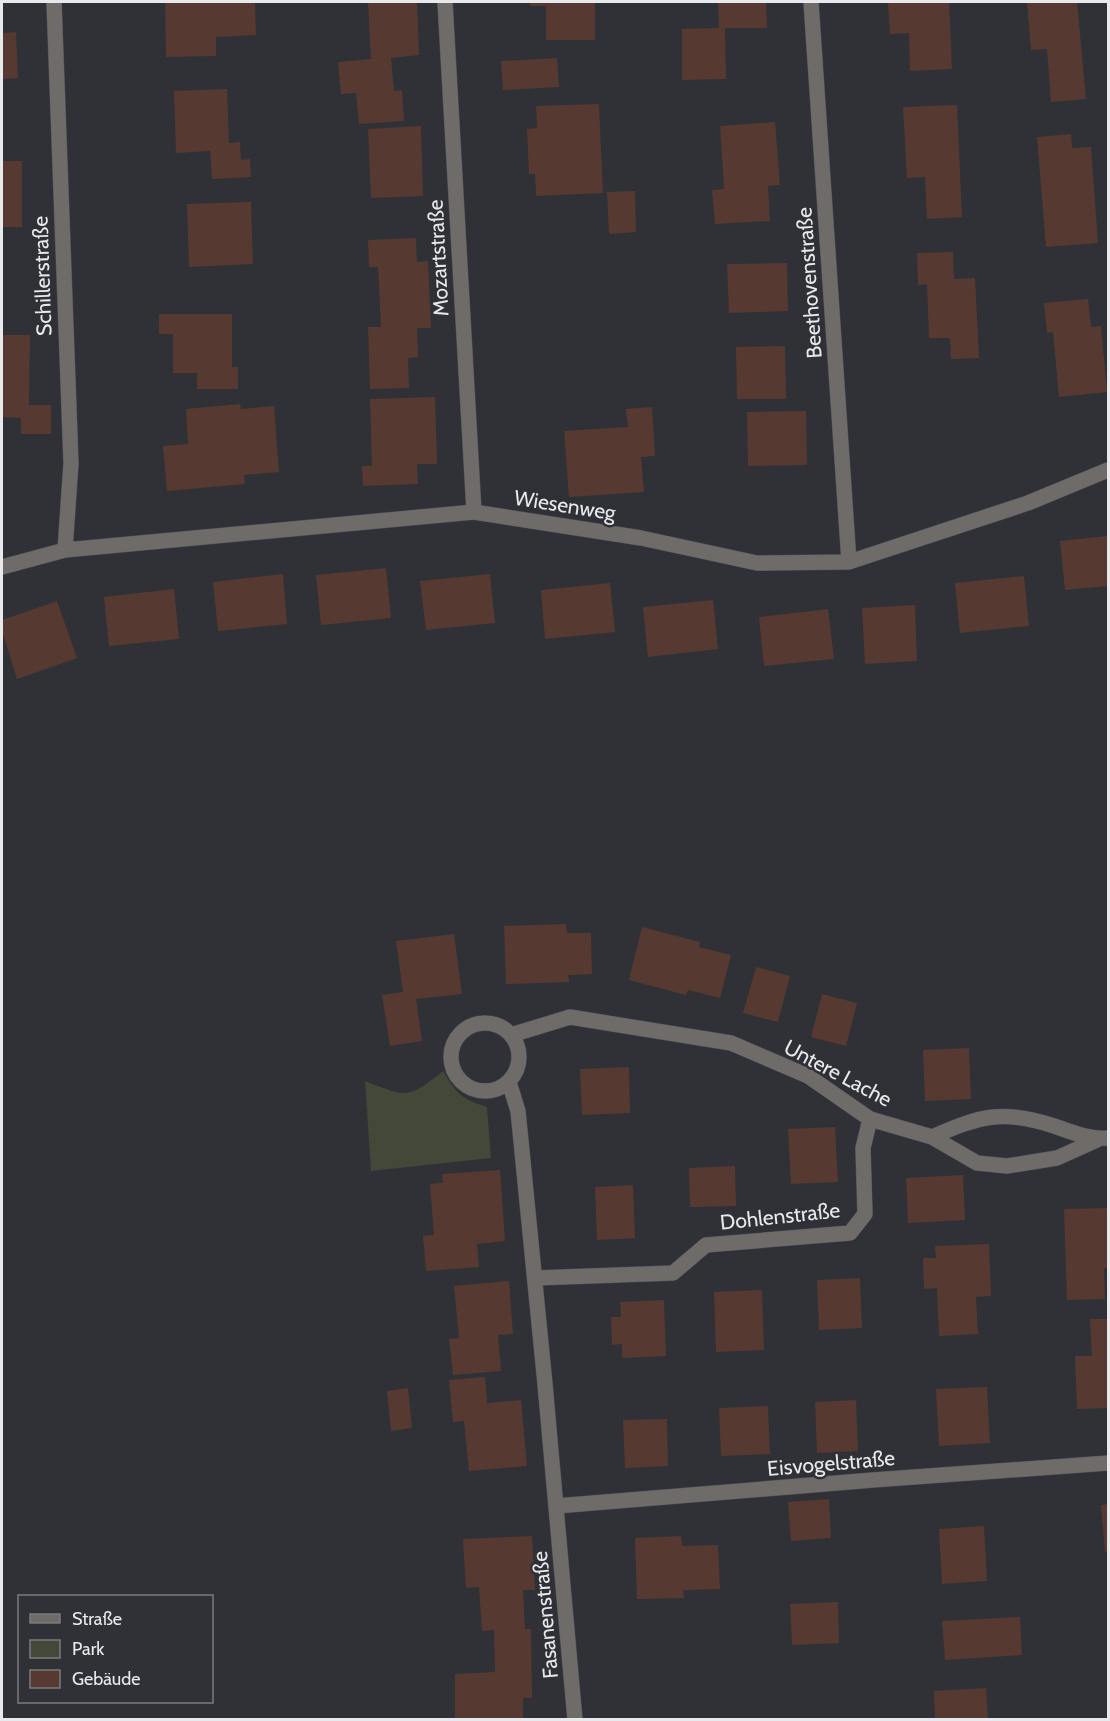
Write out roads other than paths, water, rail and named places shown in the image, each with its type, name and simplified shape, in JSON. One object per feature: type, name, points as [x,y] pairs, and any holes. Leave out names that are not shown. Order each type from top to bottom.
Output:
[{"type":"street","name":"Schillerstraße","points":[[54,2],[71,463],[64,550]]},
{"type":"street","name":"Mozartstraße","points":[[445,2],[474,512]]},
{"type":"street","name":"Beethovenstraße","points":[[811,2],[849,562]]},
{"type":"street","name":"Wiesenweg","points":[[2,567],[64,550],[474,512],[640,538],[757,563],[849,562],[1028,503],[1108,470]]},
{"type":"street","name":"Untere Lache","points":[[511,1035],[570,1017],[732,1043],[808,1076],[870,1119],[932,1137],[977,1163],[1007,1166],[1057,1158],[1103,1139]]},
{"type":"street","points":[[493,1024],[511,1035],[519,1054],[515,1074],[508,1082],[489,1091],[467,1086],[459,1079],[453,1069],[451,1059],[457,1038],[464,1031],[473,1026],[493,1024]]},
{"type":"street","points":[[508,1082],[518,1111],[556,1506]]},
{"type":"street","points":[[932,1137],[968,1121],[1005,1115],[1046,1123],[1103,1139]]},
{"type":"street","name":"Dohlenstraße","points":[[535,1278],[673,1273],[706,1245],[850,1233],[864,1214],[863,1148],[870,1119]]},
{"type":"street","name":"Eisvogelstraße","points":[[556,1506],[1108,1463]]},
{"type":"street","name":"Fasanenstraße","points":[[556,1506],[575,1719]]}]
